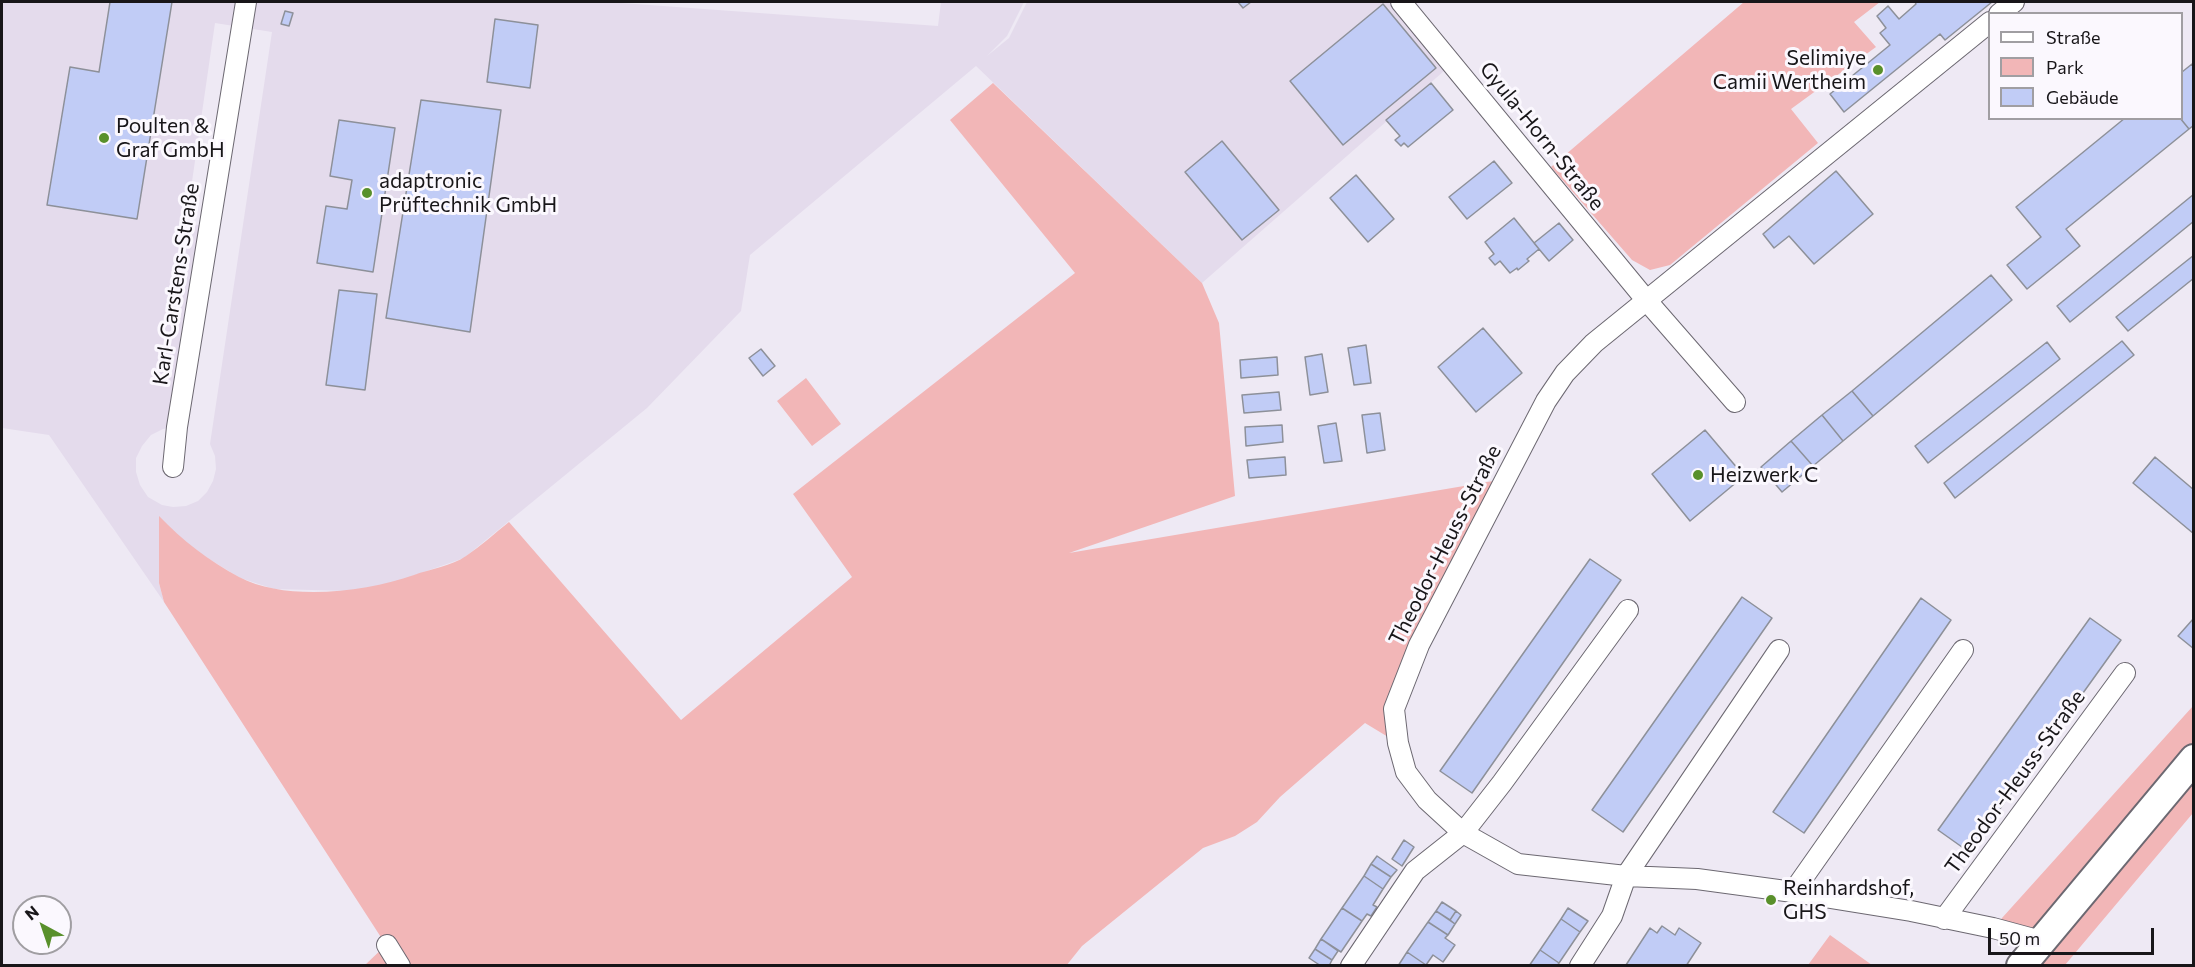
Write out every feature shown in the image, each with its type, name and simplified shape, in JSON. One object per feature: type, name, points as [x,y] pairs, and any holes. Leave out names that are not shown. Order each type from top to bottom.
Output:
[{"type":"main road","points":[[2021,966],[2193,759]]},
{"type":"street","name":"Karl-Carstens-Straße","points":[[172,467],[246,2]]},
{"type":"street","name":"Gyula-Horn-Straße","points":[[1401,2],[1647,301]]},
{"type":"street","points":[[2002,12],[2014,2]]},
{"type":"street","name":"Theodor-Heuss-Straße","points":[[1988,22],[1594,343],[1565,373],[1546,401],[1419,645],[1394,710],[1398,743],[1406,772],[1427,800],[1463,833],[1518,864],[1626,876],[1697,879],[1793,892],[1911,911],[1993,928],[2041,941]]},
{"type":"street","points":[[1647,301],[1735,402]]},
{"type":"street","points":[[1351,966],[1416,871],[1463,833],[1628,610]]},
{"type":"street","points":[[1580,966],[1612,916],[1626,876],[1779,650]]},
{"type":"street","points":[[1793,892],[1963,650]]},
{"type":"street","name":"Theodor-Heuss-Straße","points":[[1944,919],[2125,673]]},
{"type":"street","points":[[387,945],[400,966]]},
{"type":"shaded area","points":[[2,2],[608,2],[938,26],[941,2],[1024,2],[1007,36],[987,56],[1009,38],[1027,2],[1401,2],[1452,64],[1202,283],[976,66],[750,255],[741,311],[647,408],[464,558],[387,585],[349,591],[274,589],[240,578],[209,559],[179,538],[159,517],[159,583],[164,602],[49,435],[2,428]],"holes":[[[215,23],[272,32],[210,444],[215,456],[216,469],[207,492],[198,501],[186,506],[162,505],[148,497],[140,485],[136,472],[136,458],[151,435],[163,429],[177,427],[210,227],[186,223]]]},
{"type":"green space","points":[[1744,2],[1880,2],[1854,22],[1876,47],[1791,109],[1818,143],[1670,265],[1650,270],[1632,260],[1551,167]]},
{"type":"green space","points":[[993,83],[1202,283],[1219,323],[1235,496],[1069,553],[1505,479],[1394,709],[1398,743],[1365,723],[1280,797],[1257,822],[1235,836],[1203,848],[1082,946],[1066,966],[365,965],[386,945],[164,602],[159,583],[159,516],[196,550],[239,577],[258,585],[303,592],[350,590],[373,586],[448,565],[472,552],[509,522],[681,720],[852,577],[793,494],[1075,273],[950,120]]},
{"type":"green space","points":[[806,378],[841,424],[812,446],[777,401]]},
{"type":"green space","points":[[2193,706],[2193,813],[2065,965],[2021,965],[2040,942],[1993,928]]},
{"type":"green space","points":[[1830,935],[1872,965],[1808,965]]},
{"type":"building","name":"Poulten & Graf GmbH","points":[[110,2],[172,2],[137,219],[47,205],[70,67],[99,72]]},
{"type":"building","points":[[1238,2],[1251,2],[1243,8]]},
{"type":"building","name":"Selimiye Camii Wertheim","points":[[1915,2],[1992,2],[1945,40],[1940,34],[1844,112],[1830,94],[1890,45],[1880,33],[1886,28],[1877,16],[1888,6],[1899,19],[1916,4]]},
{"type":"building","points":[[1383,4],[1436,68],[1343,145],[1290,81]]},
{"type":"building","points":[[285,11],[293,13],[289,26],[281,24]]},
{"type":"building","points":[[495,19],[538,25],[530,88],[487,82]]},
{"type":"building","points":[[2192,64],[2194,67],[2194,125],[2189,129],[2182,120],[2183,71]]},
{"type":"building","points":[[1431,83],[1453,110],[1408,147],[1404,143],[1401,146],[1395,140],[1400,136],[1386,120]]},
{"type":"building","points":[[421,100],[501,110],[470,332],[386,318]]},
{"type":"building","name":"adaptronic Prüftechnik GmbH","points":[[339,120],[395,128],[373,272],[317,263],[326,206],[347,209],[352,180],[330,176]]},
{"type":"building","points":[[2123,120],[2182,120],[2189,129],[2066,229],[2080,246],[2027,289],[2007,265],[2041,237],[2016,207]]},
{"type":"building","points":[[1222,141],[1279,210],[1242,240],[1185,172]]},
{"type":"building","points":[[1494,161],[1512,183],[1467,219],[1449,197]]},
{"type":"building","points":[[1836,171],[1873,214],[1814,264],[1789,236],[1774,248],[1763,234]]},
{"type":"building","points":[[1356,175],[1394,219],[1368,242],[1330,198]]},
{"type":"building","points":[[2194,194],[2194,221],[2070,322],[2057,306]]},
{"type":"building","points":[[1514,218],[1539,249],[1527,259],[1529,261],[1510,273],[1500,261],[1495,265],[1489,258],[1494,254],[1485,242]]},
{"type":"building","points":[[1559,223],[1573,240],[1549,261],[1534,243]]},
{"type":"building","points":[[2194,255],[2194,278],[2128,331],[2116,317]]},
{"type":"building","points":[[1991,275],[2012,300],[1873,416],[1852,391]]},
{"type":"building","points":[[339,290],[377,294],[365,390],[326,385]]},
{"type":"building","points":[[1483,328],[1522,373],[1476,412],[1438,367]]},
{"type":"building","points":[[2122,341],[2134,355],[1955,498],[1944,483]]},
{"type":"building","points":[[2047,342],[2060,359],[1928,463],[1915,446]]},
{"type":"building","points":[[1366,345],[1371,383],[1354,385],[1348,348]]},
{"type":"building","points":[[761,349],[775,366],[763,376],[749,358]]},
{"type":"building","points":[[1322,354],[1328,392],[1310,395],[1305,357]]},
{"type":"building","points":[[1277,357],[1278,375],[1241,378],[1240,360]]},
{"type":"building","points":[[1852,391],[1873,416],[1843,441],[1822,415]]},
{"type":"building","points":[[1279,392],[1281,410],[1244,413],[1242,395]]},
{"type":"building","points":[[1380,413],[1385,450],[1367,453],[1362,415]]},
{"type":"building","points":[[1822,415],[1843,441],[1813,466],[1791,441]]},
{"type":"building","points":[[1336,423],[1342,461],[1324,463],[1318,426]]},
{"type":"building","points":[[1282,425],[1283,442],[1246,446],[1245,427]]},
{"type":"building","name":"Heizwerk C","points":[[1705,430],[1744,476],[1690,521],[1652,474]]},
{"type":"building","points":[[1791,441],[1813,466],[1782,492],[1761,467]]},
{"type":"building","points":[[1285,457],[1286,475],[1249,478],[1247,460]]},
{"type":"building","points":[[2155,457],[2194,490],[2194,534],[2133,483]]},
{"type":"building","points":[[1590,559],[1621,580],[1472,793],[1440,771]]},
{"type":"building","points":[[1742,597],[1772,618],[1623,832],[1592,810]]},
{"type":"building","points":[[1921,598],[1951,620],[1804,833],[1773,812]]},
{"type":"building","points":[[2090,618],[2121,640],[1969,852],[1938,830]]},
{"type":"building","points":[[2194,618],[2194,649],[2178,636]]},
{"type":"building","points":[[1404,840],[1414,847],[1402,866],[1392,859]]},
{"type":"building","points":[[1377,856],[1397,870],[1391,877],[1371,864]]},
{"type":"building","points":[[1371,864],[1391,877],[1383,889],[1364,876]]},
{"type":"building","points":[[1364,876],[1383,889],[1373,905],[1377,907],[1371,916],[1367,914],[1362,921],[1342,908]]},
{"type":"building","points":[[1442,902],[1456,911],[1450,920],[1436,911]]},
{"type":"building","points":[[1342,908],[1362,921],[1341,952],[1321,939]]},
{"type":"building","points":[[1568,908],[1588,921],[1580,932],[1561,919]]},
{"type":"building","points":[[1436,911],[1455,924],[1448,935],[1428,922]]},
{"type":"building","points":[[1456,911],[1461,915],[1455,924],[1450,920]]},
{"type":"building","points":[[1561,919],[1580,932],[1559,963],[1540,950]]},
{"type":"building","points":[[1428,922],[1448,935],[1445,938],[1455,945],[1443,962],[1433,955],[1426,965],[1407,952]]},
{"type":"building","points":[[1662,926],[1675,935],[1679,928],[1701,943],[1686,966],[1626,965],[1650,928],[1657,933]]},
{"type":"building","points":[[1321,939],[1338,951],[1332,960],[1315,949]]},
{"type":"building","points":[[1315,949],[1332,960],[1329,966],[1321,966],[1309,958]]},
{"type":"building","points":[[1540,950],[1559,963],[1557,966],[1529,966]]},
{"type":"building","points":[[1407,952],[1426,965],[1398,966]]},
{"type":"place","name":"Selimiye Camii Wertheim","points":[[1878,70]]},
{"type":"place","name":"Poulten & Graf GmbH","points":[[104,138]]},
{"type":"place","name":"adaptronic Prüftechnik GmbH","points":[[367,193]]},
{"type":"place","name":"Heizwerk C","points":[[1698,475]]},
{"type":"place","name":"Reinhardshof, GHS","points":[[1771,900]]}]
